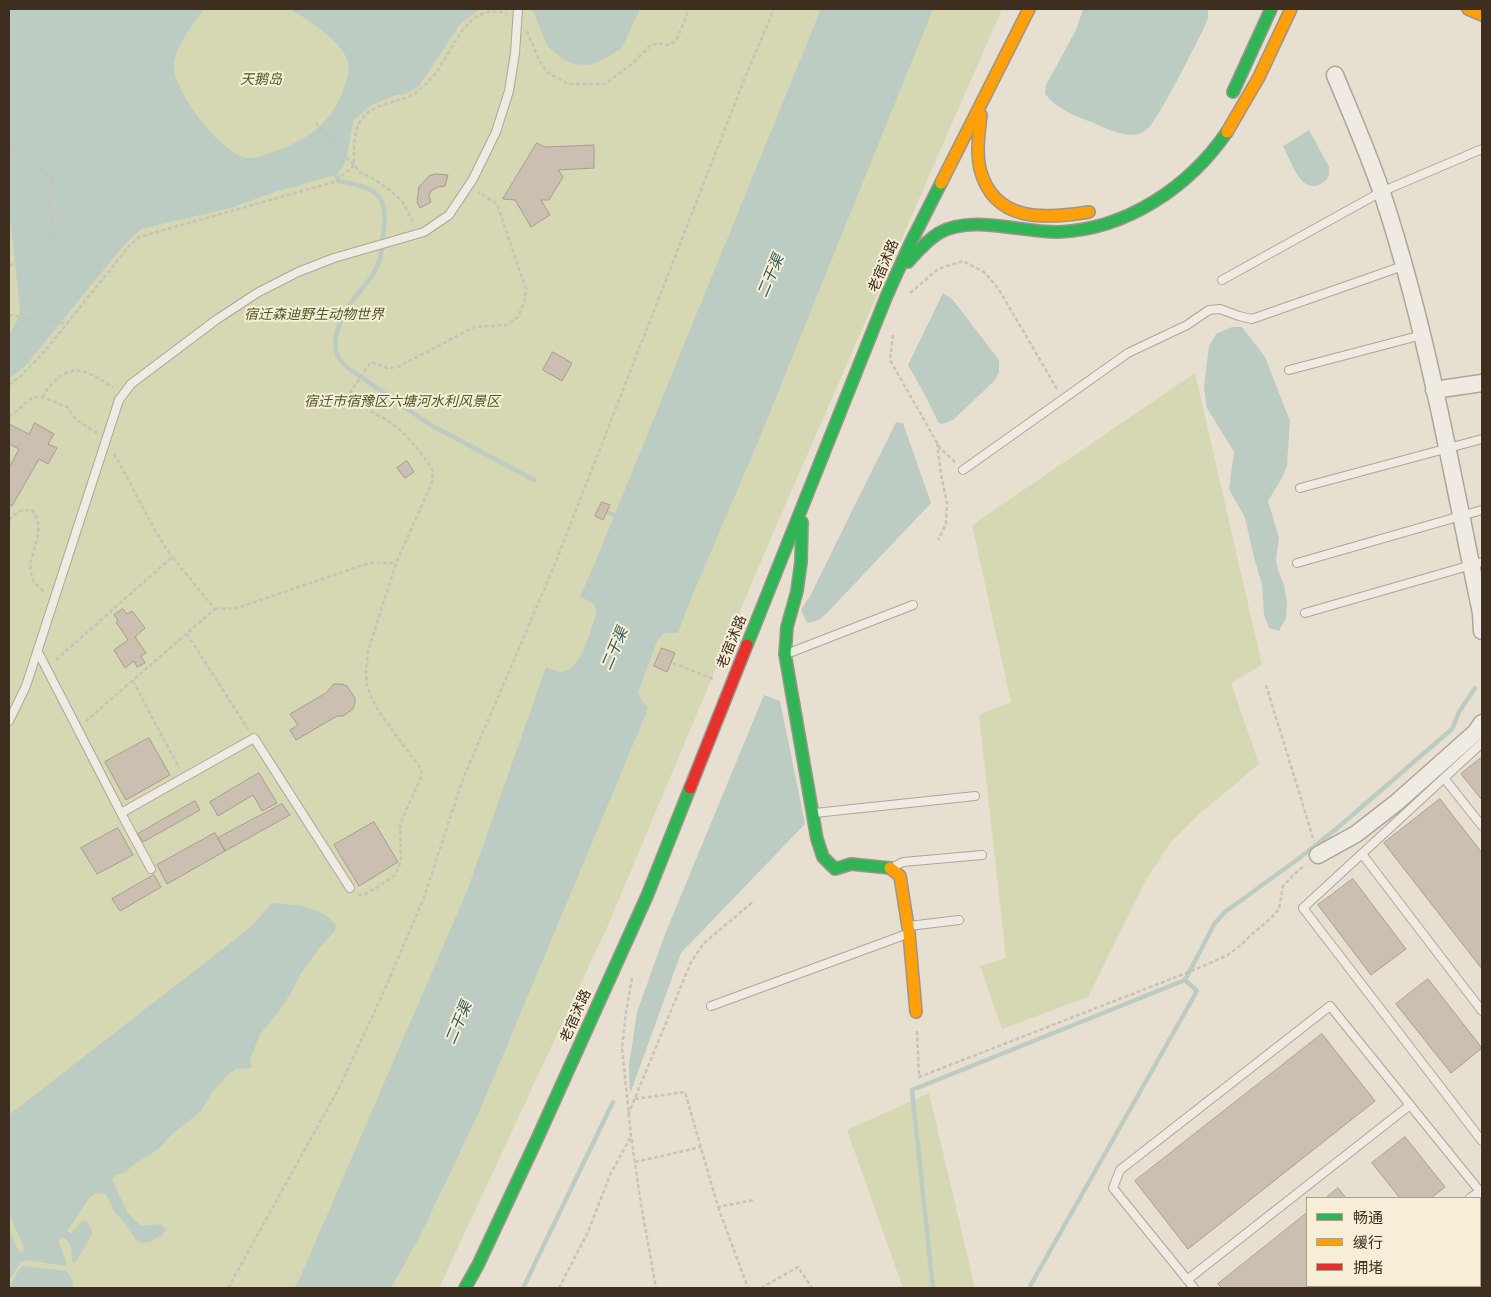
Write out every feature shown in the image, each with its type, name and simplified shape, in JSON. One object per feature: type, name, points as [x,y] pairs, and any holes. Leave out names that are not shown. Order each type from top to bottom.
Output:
[{"type":"main road","name":"老宿沭路","points":[[465,1288],[478,1265],[538,1137],[647,896],[897,274],[931,201],[1029,9]]},
{"type":"main road","points":[[1229,101],[1271,9]]},
{"type":"main road","points":[[897,274],[927,242],[948,229],[979,226],[1057,232],[1075,231],[1126,216],[1161,198],[1187,179],[1212,152],[1231,125],[1254,86],[1291,9]]},
{"type":"main road","points":[[1468,9],[1482,15]]},
{"type":"main road","points":[[985,95],[977,136],[978,163],[986,185],[997,201],[1012,211],[1030,216],[1071,216],[1101,209]]},
{"type":"main road","points":[[803,506],[801,562],[797,591],[787,627],[785,654],[817,839],[824,857],[835,869],[851,864],[892,868],[900,876],[909,929],[916,1012]]},
{"type":"street","points":[[1335,75],[1382,192],[1422,335],[1461,516],[1477,564],[1482,631]]},
{"type":"street","points":[[1434,390],[1482,382]]},
{"type":"street","points":[[1318,855],[1356,834],[1396,804],[1476,732],[1482,723]]},
{"type":"lane","points":[[9,720],[26,686],[38,652],[119,400],[131,384],[216,320],[258,293],[298,272],[334,258],[424,232],[449,215],[469,186],[496,132],[509,91],[515,53],[518,9]]},
{"type":"lane","points":[[1222,280],[1382,192],[1482,148]]},
{"type":"lane","points":[[963,470],[1128,353],[1187,325],[1209,310],[1220,309],[1252,319],[1403,266]]},
{"type":"lane","points":[[1289,370],[1422,335]]},
{"type":"lane","points":[[1300,488],[1482,439]]},
{"type":"lane","points":[[1297,563],[1482,510]]},
{"type":"lane","points":[[1305,613],[1477,564]]},
{"type":"lane","points":[[785,654],[913,606]]},
{"type":"lane","points":[[38,652],[151,869]]},
{"type":"lane","points":[[121,813],[254,738],[350,888]]},
{"type":"lane","points":[[1482,743],[1303,908],[1482,1141]]},
{"type":"lane","points":[[1444,778],[1482,826]]},
{"type":"lane","points":[[812,813],[975,796]]},
{"type":"lane","points":[[1362,854],[1482,1011]]},
{"type":"lane","points":[[892,868],[903,862],[982,855]]},
{"type":"lane","points":[[711,1006],[909,929],[959,920]]},
{"type":"lane","points":[[1194,1288],[1113,1188],[1120,1170],[1330,1006],[1481,1193]]},
{"type":"lane","points":[[1188,1280],[1410,1105]]},
{"type":"path","points":[[9,385],[22,375],[68,324],[130,245],[139,237],[334,182],[354,165],[354,145],[361,119],[369,111],[417,92],[435,74],[467,23],[477,16],[490,10],[500,11],[517,18],[530,34],[539,60],[547,72],[568,84],[582,85],[605,84],[632,64],[650,46],[658,43],[668,45],[676,41],[689,9]]},
{"type":"path","points":[[228,1288],[339,1088],[420,907],[464,779],[555,564],[742,84],[774,9]]},
{"type":"path","points":[[316,123],[360,172],[391,191],[402,201],[419,234]]},
{"type":"path","points":[[9,147],[12,150],[22,152],[54,181],[49,191],[53,235],[10,266]]},
{"type":"path","points":[[350,888],[355,895],[363,896],[378,888],[395,875],[401,861],[400,824],[422,775],[421,768],[379,712],[372,699],[367,684],[366,671],[368,651],[396,563],[432,483],[433,470],[412,441],[394,426],[354,400],[349,394],[371,362],[388,368],[398,367],[474,326],[506,325],[518,317],[524,303],[526,289],[497,204],[469,186]]},
{"type":"path","points":[[906,301],[910,293],[938,269],[963,262],[984,272],[998,288],[1064,399]]},
{"type":"path","points":[[9,315],[68,324]]},
{"type":"path","points":[[893,334],[890,360],[940,448],[963,470]]},
{"type":"path","points":[[42,397],[48,387],[58,378],[67,372],[76,370],[84,370],[98,377],[123,395]]},
{"type":"path","points":[[9,417],[33,397],[42,397],[67,408],[76,420],[106,438],[155,533],[172,557],[215,609],[237,608],[369,563],[396,563]]},
{"type":"path","points":[[937,442],[940,474],[947,503],[946,524],[938,540]]},
{"type":"path","points":[[9,520],[19,511],[32,510],[36,515],[39,521],[39,531],[29,570],[30,576],[42,591],[55,598]]},
{"type":"path","points":[[46,668],[172,557]]},
{"type":"path","points":[[77,729],[215,609]]},
{"type":"path","points":[[187,634],[254,738]]},
{"type":"path","points":[[673,663],[731,685]]},
{"type":"path","points":[[132,681],[184,778]]},
{"type":"path","points":[[916,1012],[919,1077],[1189,972],[1241,946],[1280,909],[1283,886],[1292,876],[1318,855],[1266,685]]},
{"type":"path","points":[[628,1116],[691,962],[704,943],[754,901]]},
{"type":"path","points":[[633,974],[622,1048],[628,1116],[656,1288]]},
{"type":"path","points":[[635,1099],[685,1092],[718,1208],[748,1288]]},
{"type":"path","points":[[559,1288],[588,1232],[610,1175],[631,1136]]},
{"type":"path","points":[[635,1162],[701,1147]]},
{"type":"path","points":[[718,1208],[754,1200]]},
{"type":"path","points":[[761,1288],[798,1267],[812,1288]]},
{"type":"green space","name":"宿迁市宿豫区六塘河水利风景区","points":[[9,9],[1002,9],[767,547],[609,923],[439,1288],[9,1288]]},
{"type":"green space","points":[[1195,373],[1262,665],[1231,683],[1259,764],[1197,816],[1171,842],[1146,880],[1088,997],[1002,1029],[980,966],[1006,958],[979,715],[1011,702],[972,525]]},
{"type":"green space","points":[[929,1093],[974,1284],[972,1288],[903,1288],[847,1130]]},
{"type":"water","points":[[9,9],[204,9],[177,51],[174,65],[176,76],[181,90],[190,105],[213,135],[238,155],[249,158],[264,156],[290,145],[301,140],[320,126],[335,108],[347,78],[348,62],[337,44],[291,9],[480,9],[460,24],[419,86],[405,94],[395,95],[370,106],[353,121],[347,157],[343,167],[336,175],[278,191],[230,208],[141,229],[119,251],[26,365],[9,379],[9,336],[17,321],[20,309],[9,208]]},
{"type":"water","points":[[532,9],[640,9],[622,48],[603,60],[588,65],[575,64],[564,60],[548,47]]},
{"type":"water","name":"二干渠","points":[[821,9],[933,9],[757,444],[678,633],[664,633],[657,641],[638,693],[644,704],[648,707],[645,716],[480,1110],[420,1236],[391,1288],[294,1288],[467,891],[546,667],[559,672],[568,670],[575,664],[585,648],[597,611],[593,603],[580,597]]},
{"type":"water","points":[[1083,9],[1208,9],[1208,18],[1202,32],[1166,101],[1151,125],[1139,134],[1133,135],[1112,131],[1080,118],[1055,104],[1045,94],[1046,85],[1076,30]]},
{"type":"water","points":[[1309,130],[1329,167],[1328,178],[1315,186],[1309,185],[1298,175],[1283,146]]},
{"type":"water","points":[[943,293],[953,300],[999,360],[999,372],[995,380],[953,420],[941,424],[938,422],[908,365]]},
{"type":"water","points":[[1232,327],[1242,327],[1265,357],[1290,421],[1287,465],[1282,478],[1268,501],[1279,538],[1276,559],[1287,603],[1286,618],[1279,631],[1269,628],[1264,614],[1262,584],[1245,518],[1229,489],[1234,452],[1207,408],[1204,387],[1209,346],[1216,334]]},
{"type":"water","points":[[896,422],[903,423],[931,503],[827,613],[819,620],[807,623],[801,610],[810,596]]},
{"type":"water","points":[[764,695],[780,701],[805,824],[681,953],[630,1094],[629,1065],[637,1012],[665,934]]},
{"type":"water","points":[[272,903],[307,907],[322,913],[336,925],[335,931],[320,947],[301,973],[279,1011],[260,1034],[251,1057],[252,1068],[236,1069],[228,1075],[213,1091],[200,1112],[171,1135],[160,1148],[112,1179],[127,1212],[141,1226],[160,1224],[166,1229],[162,1235],[150,1242],[142,1243],[137,1241],[114,1211],[106,1194],[97,1193],[89,1198],[67,1231],[71,1233],[82,1221],[87,1222],[91,1228],[92,1234],[75,1263],[72,1261],[71,1247],[63,1237],[59,1240],[59,1243],[67,1266],[26,1260],[21,1262],[9,1280],[9,1229],[18,1250],[22,1253],[25,1250],[9,1213],[9,1115],[251,927]]},
{"type":"water","points":[[23,1266],[67,1271],[72,1280],[73,1288],[9,1288],[19,1269]]},
{"type":"building","points":[[537,143],[545,147],[594,145],[594,168],[558,170],[563,177],[549,200],[541,200],[550,215],[531,227],[515,200],[503,199]]},
{"type":"building","points":[[436,174],[448,175],[445,186],[431,191],[429,196],[431,202],[420,208],[417,202],[419,187],[429,176]]},
{"type":"building","points":[[553,352],[572,363],[562,381],[543,370]]},
{"type":"building","points":[[35,423],[54,434],[48,444],[57,448],[48,464],[39,459],[12,506],[9,504],[9,468],[19,449],[9,444],[9,424],[29,434]]},
{"type":"building","points":[[407,461],[414,472],[405,478],[397,468]]},
{"type":"building","points":[[602,502],[610,505],[603,520],[595,516]]},
{"type":"building","points":[[123,609],[127,614],[132,611],[145,628],[135,637],[146,653],[141,656],[145,663],[137,667],[134,661],[125,668],[114,650],[128,640],[116,622],[118,620],[114,615]]},
{"type":"building","points":[[662,648],[675,653],[667,672],[654,666]]},
{"type":"building","points":[[334,684],[347,686],[355,698],[353,709],[296,740],[290,730],[298,725],[290,714],[326,693]]},
{"type":"building","points":[[149,738],[170,775],[126,800],[105,762]]},
{"type":"building","points":[[1482,757],[1482,800],[1461,774]]},
{"type":"building","points":[[259,773],[277,803],[262,811],[253,795],[218,816],[210,802]]},
{"type":"building","points":[[1440,799],[1482,853],[1482,969],[1384,843]]},
{"type":"building","points":[[195,801],[200,810],[143,842],[138,834]]},
{"type":"building","points":[[282,804],[290,815],[225,851],[218,838]]},
{"type":"building","points":[[374,822],[398,862],[359,886],[334,845]]},
{"type":"building","points":[[118,828],[133,855],[97,874],[81,848]]},
{"type":"building","points":[[215,833],[225,851],[167,884],[157,865]]},
{"type":"building","points":[[154,875],[161,887],[120,911],[112,899]]},
{"type":"building","points":[[1353,879],[1406,949],[1371,975],[1318,905]]},
{"type":"building","points":[[1428,979],[1482,1048],[1451,1073],[1396,1004]]},
{"type":"building","points":[[1322,1034],[1375,1101],[1188,1249],[1135,1181]]},
{"type":"building","points":[[1405,1137],[1445,1187],[1432,1197],[1399,1197],[1372,1163]]},
{"type":"building","points":[[1338,1188],[1345,1197],[1327,1197]]},
{"type":"building","points":[[1306,1214],[1306,1287],[1322,1287],[1222,1288],[1218,1284]]},
{"type":"building","points":[[1481,1244],[1482,1245],[1482,1288],[1403,1288],[1481,1287]]},
{"type":"waterway","points":[[336,175],[339,181],[371,190],[378,195],[382,202],[385,221],[378,265],[342,318],[336,335],[336,352],[340,360],[348,368],[429,424],[534,480]]},
{"type":"waterway","points":[[609,513],[619,517]]},
{"type":"waterway","points":[[933,1288],[912,1090],[1185,980],[1215,923],[1225,912],[1335,830],[1452,729],[1459,712],[1475,688]]},
{"type":"waterway","points":[[1029,1288],[1197,991],[1185,980]]},
{"type":"waterway","points":[[523,1288],[613,1102]]},
{"type":"traffic: fast","points":[[1233,92],[1271,9]]},
{"type":"traffic: fast","points":[[908,262],[939,233],[952,228],[966,225],[982,225],[1059,232],[1109,223],[1132,214],[1154,202],[1175,187],[1212,152],[1227,132]]},
{"type":"traffic: fast","points":[[747,645],[887,295],[941,183]]},
{"type":"traffic: fast","points":[[802,522],[801,562],[797,591],[787,627],[785,654],[817,839],[823,857],[835,869],[851,864],[890,868]]},
{"type":"traffic: fast","points":[[465,1288],[478,1265],[538,1137],[647,896],[690,788]]},
{"type":"traffic: slow","points":[[941,183],[1029,9]]},
{"type":"traffic: slow","points":[[1227,132],[1259,77],[1291,9]]},
{"type":"traffic: slow","points":[[1468,9],[1482,15]]},
{"type":"traffic: slow","points":[[981,115],[978,149],[980,169],[987,187],[997,199],[1009,208],[1039,216],[1089,212]]},
{"type":"traffic: slow","points":[[890,868],[900,876],[909,933],[916,1012]]},
{"type":"traffic: jam","points":[[690,788],[747,645]]},
{"type":"park label","name":"天鹅岛","points":[[261,80]]},
{"type":"park label","name":"宿迁森迪野生动物世界","points":[[314,315]]}]
